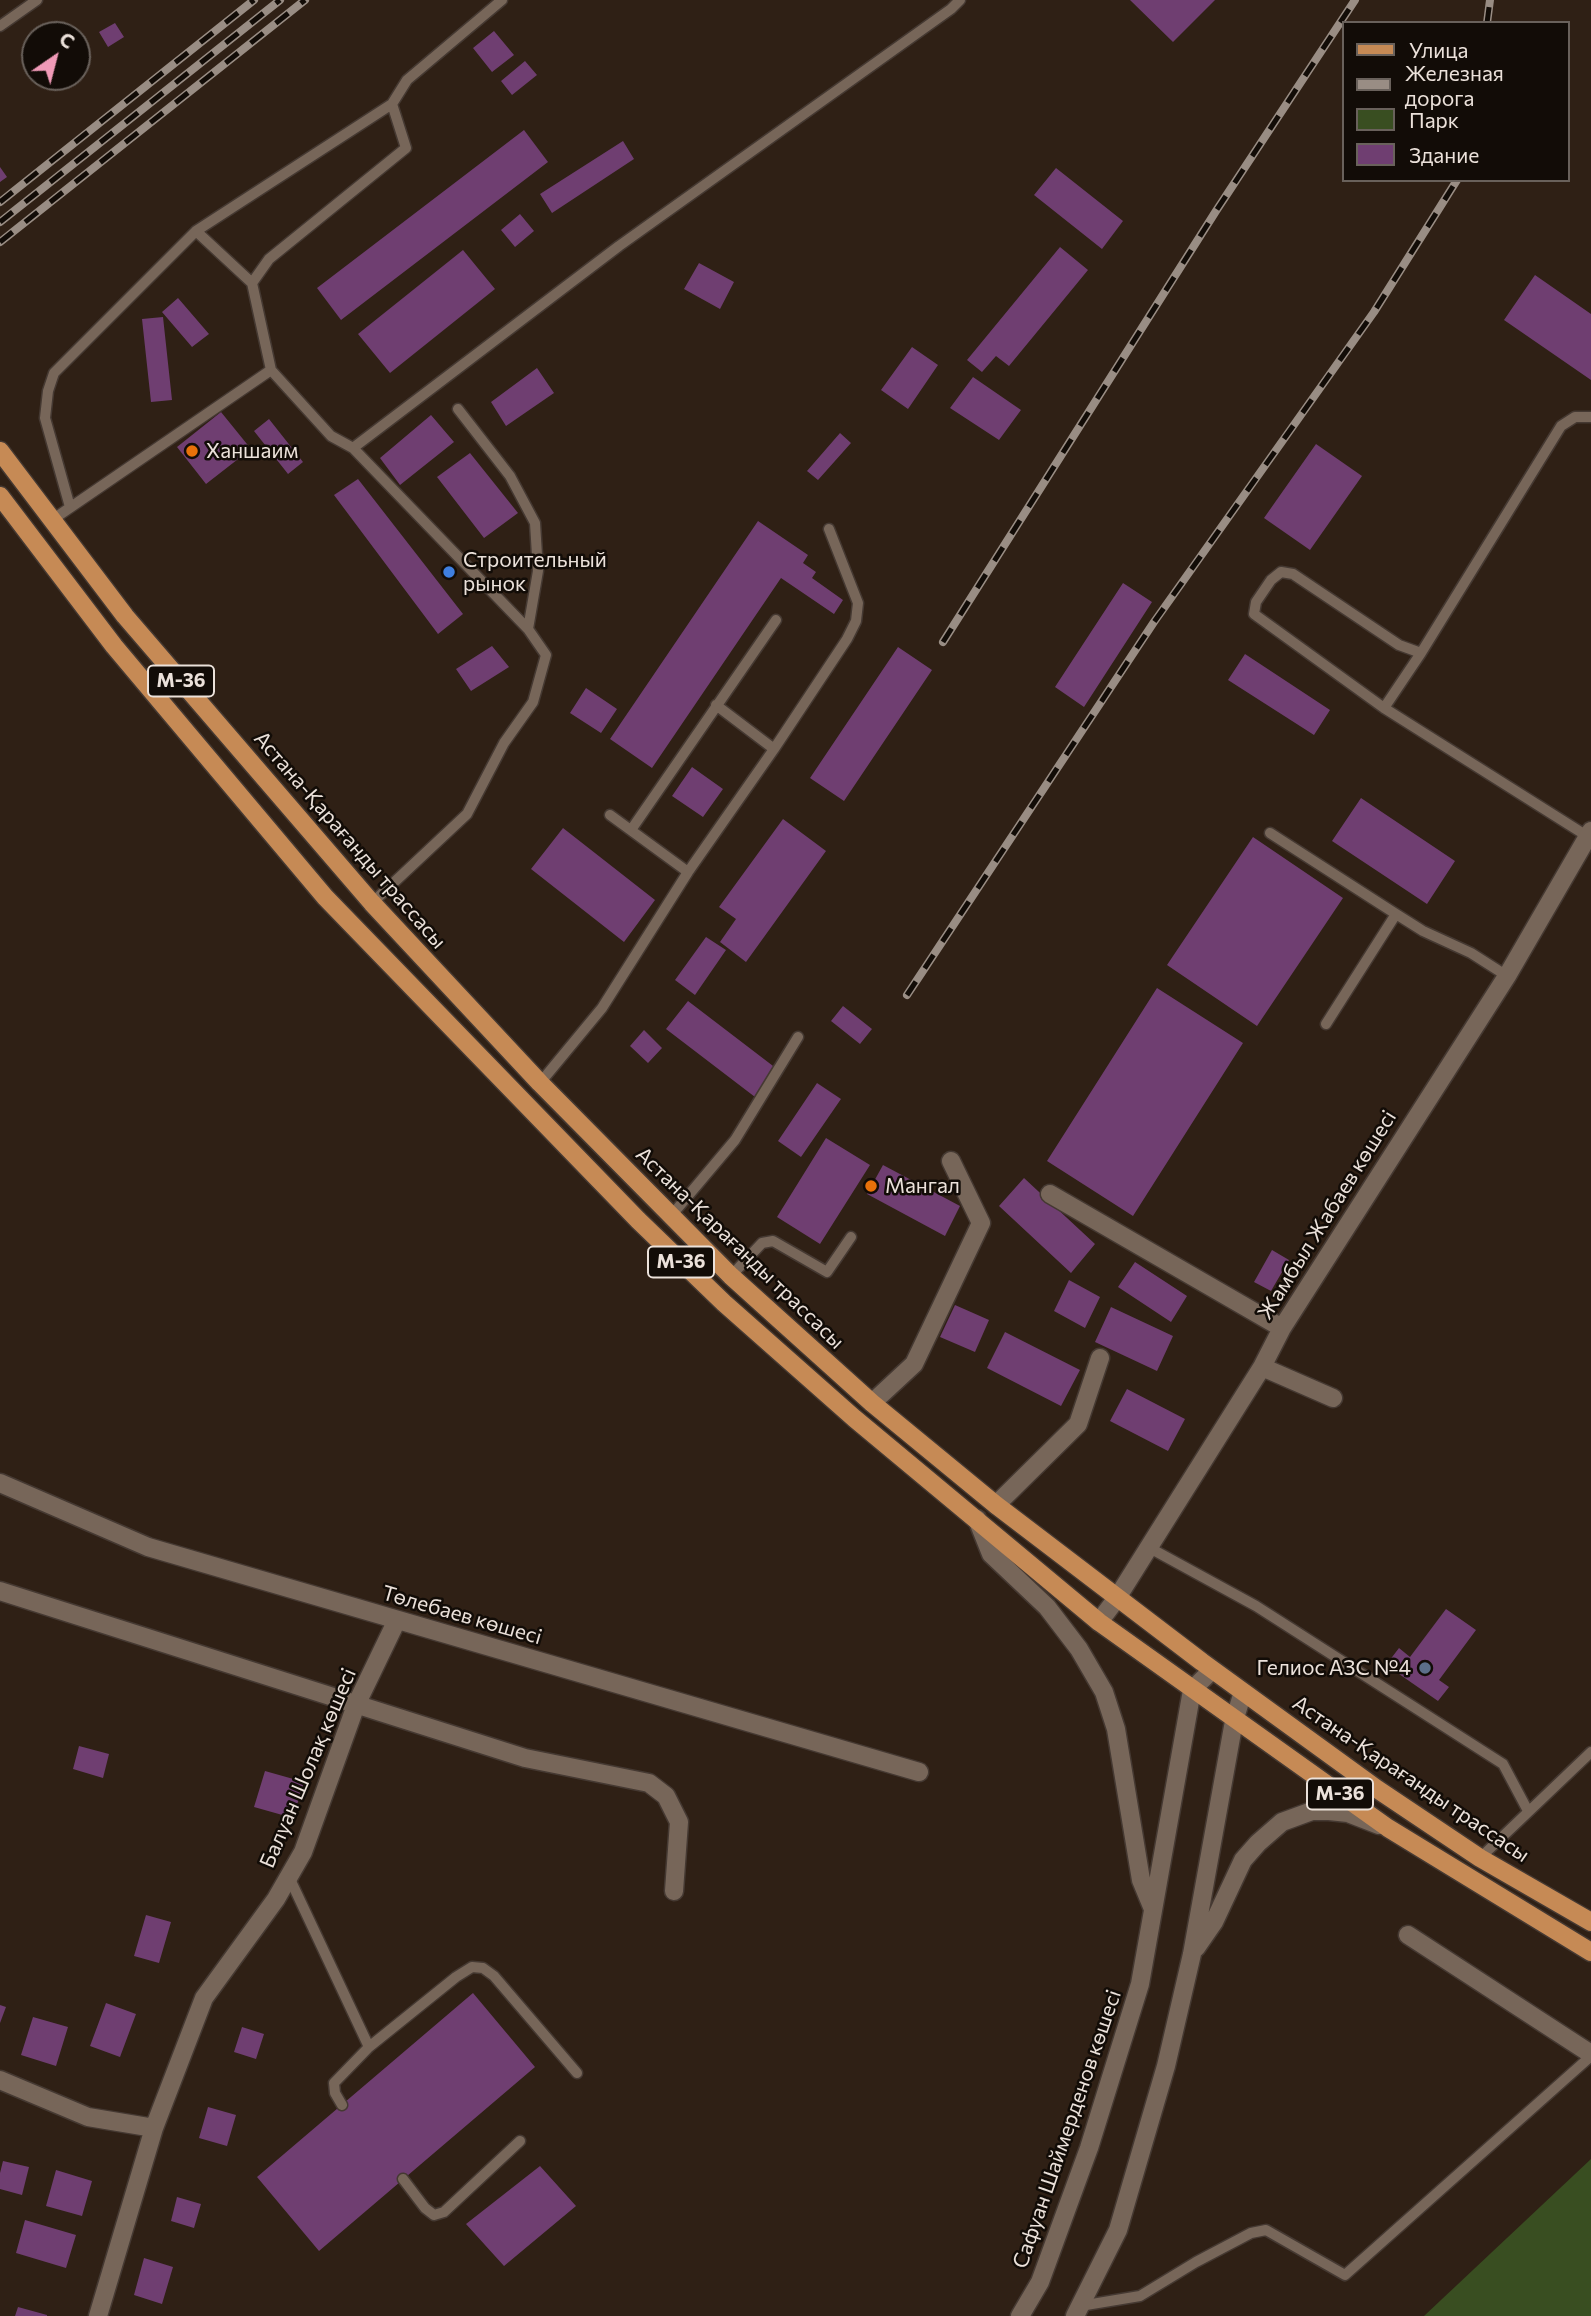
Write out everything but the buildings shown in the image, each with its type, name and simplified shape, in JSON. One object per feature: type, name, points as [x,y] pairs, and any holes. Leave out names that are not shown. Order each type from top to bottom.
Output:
[{"type":"main road","name":"Астана-Қарағанды трассасы","points":[[0,451],[125,616],[372,903],[540,1083],[731,1276],[872,1403],[996,1505],[1212,1670],[1377,1789],[1480,1858],[1591,1922]]},
{"type":"main road","name":"M-36","points":[[0,496],[114,646],[325,897],[629,1210],[724,1303],[854,1418],[1099,1622],[1234,1721],[1388,1828],[1591,1952]]},
{"type":"street","name":"Жамбыл Жабаев көшесі","points":[[1099,1622],[1117,1598],[1262,1367],[1282,1328],[1507,976],[1589,834]]},
{"type":"street","points":[[872,1403],[914,1364],[981,1223],[951,1161]]},
{"type":"street","points":[[1050,1194],[1282,1328]]},
{"type":"street","points":[[996,1505],[1079,1424],[1100,1358]]},
{"type":"street","points":[[1262,1367],[1333,1398]]},
{"type":"street","name":"Төлебаев көшесі","points":[[0,1483],[148,1547],[919,1772]]},
{"type":"street","points":[[977,1519],[991,1554],[1047,1607],[1079,1649],[1104,1692],[1116,1729],[1141,1880],[1154,1909]]},
{"type":"street","points":[[0,1591],[525,1758],[649,1783],[666,1797],[679,1822],[674,1891]]},
{"type":"street","name":"Балуан Шолақ көшесі","points":[[98,2316],[154,2128],[204,1998],[276,1899],[303,1852],[356,1705],[397,1620]]},
{"type":"street","points":[[1192,1690],[1212,1670]]},
{"type":"street","name":"Сафуан Шаймерденов көшесі","points":[[1020,2316],[1040,2282],[1089,2148],[1140,1984],[1192,1690]]},
{"type":"street","points":[[1078,2311],[1118,2230],[1167,2066],[1192,1954],[1234,1721],[1243,1692]]},
{"type":"street","points":[[1192,1954],[1214,1922],[1243,1860],[1282,1822],[1312,1811],[1329,1811],[1348,1813],[1388,1828]]},
{"type":"street","points":[[1408,1935],[1591,2055]]},
{"type":"street","points":[[0,2080],[88,2116],[154,2128]]},
{"type":"lane","points":[[0,26],[37,0]]},
{"type":"lane","points":[[70,507],[45,418],[48,391],[54,373],[196,231],[392,104],[407,80],[502,0]]},
{"type":"lane","points":[[353,448],[608,254],[960,0]]},
{"type":"lane","points":[[252,283],[269,258],[406,148],[392,104]]},
{"type":"lane","points":[[196,231],[252,283],[271,370],[331,436],[353,448],[528,629],[545,655],[533,702],[505,743],[467,814],[372,903]]},
{"type":"lane","points":[[52,520],[271,370]]},
{"type":"lane","points":[[458,409],[510,476],[535,523],[538,570],[528,629]]},
{"type":"lane","points":[[1384,708],[1561,426],[1575,417],[1591,417]]},
{"type":"lane","points":[[540,1083],[602,1008],[688,872],[847,639],[856,621],[858,603],[829,529]]},
{"type":"lane","points":[[1421,653],[1399,645],[1293,574],[1281,572],[1256,602],[1254,614],[1384,708],[1589,834]]},
{"type":"lane","points":[[631,830],[776,620]]},
{"type":"lane","points":[[716,705],[774,749]]},
{"type":"lane","points":[[610,816],[688,872]]},
{"type":"lane","points":[[1270,832],[1423,931],[1471,953],[1507,976]]},
{"type":"lane","points":[[1326,1024],[1396,914]]},
{"type":"lane","points":[[671,1216],[735,1140],[797,1037]]},
{"type":"lane","points":[[731,1276],[762,1243],[773,1241],[827,1272],[851,1237]]},
{"type":"lane","points":[[1147,1547],[1256,1606],[1503,1764],[1528,1811]]},
{"type":"lane","points":[[1480,1858],[1591,1752]]},
{"type":"lane","points":[[289,1877],[369,2047]]},
{"type":"lane","points":[[342,2105],[335,2092],[334,2083],[369,2047],[472,1967],[484,1968],[494,1976],[578,2073]]},
{"type":"lane","points":[[1078,2311],[1140,2296],[1251,2233],[1266,2230],[1345,2275],[1591,2055]]},
{"type":"lane","points":[[403,2179],[425,2208],[434,2215],[443,2212],[520,2141]]},
{"type":"green space","points":[[1591,2159],[1591,2316],[1424,2316]]},
{"type":"railway","points":[[0,202],[254,0]]},
{"type":"railway","points":[[0,222],[280,0]]},
{"type":"railway","points":[[0,242],[305,0]]},
{"type":"railway","points":[[943,642],[1216,211],[1355,0]]},
{"type":"railway","points":[[1487,21],[1490,0]]},
{"type":"railway","points":[[907,995],[1154,622],[1374,312],[1456,182]]},
{"type":"place","name":"Ханшаим","points":[[192,451]]},
{"type":"place","name":"Строительный рынок","points":[[449,572]]},
{"type":"place","name":"Мангал","points":[[871,1186]]},
{"type":"place","name":"Гелиос АЗС №4","points":[[1425,1668]]}]
